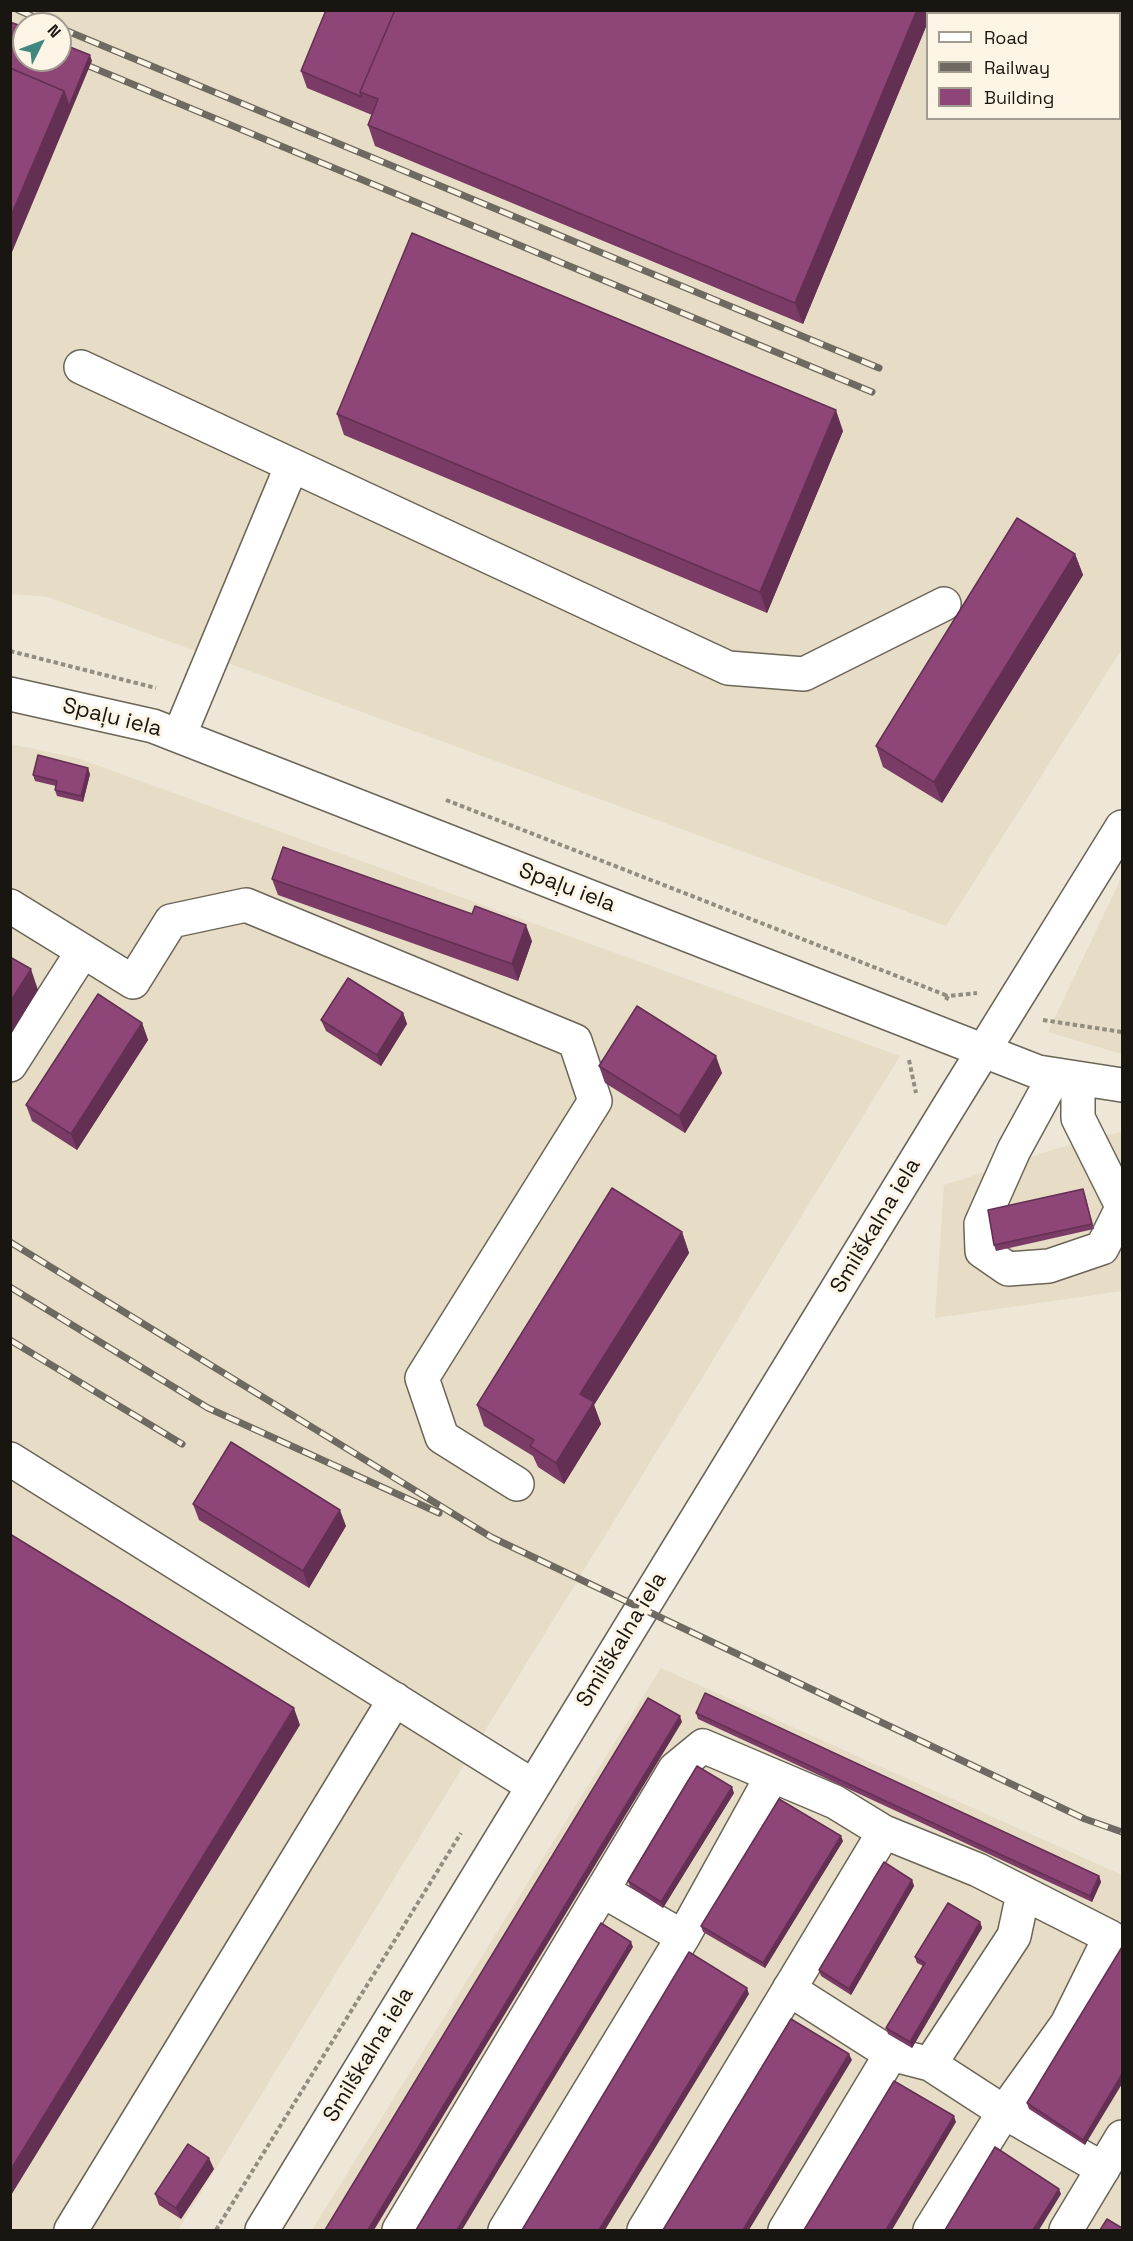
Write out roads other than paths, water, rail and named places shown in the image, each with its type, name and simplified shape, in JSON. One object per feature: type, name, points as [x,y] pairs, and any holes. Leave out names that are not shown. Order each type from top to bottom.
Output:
[{"type":"street","points":[[81,367],[728,668],[804,674],[944,604]]},
{"type":"street","points":[[179,736],[292,465]]},
{"type":"street","name":"Spaļu iela","points":[[10,694],[153,726],[1038,1072],[1122,1085]]},
{"type":"street","name":"Smilškalna iela","points":[[262,2230],[1122,827]]},
{"type":"street","points":[[10,906],[133,982],[171,921],[246,905],[575,1041],[595,1101],[422,1378],[442,1437],[517,1484]]},
{"type":"street","points":[[10,1065],[83,951]]},
{"type":"street","points":[[1066,1077],[1078,1118],[1122,1207],[1102,1248],[1049,1266],[1008,1269],[982,1251],[981,1224],[1014,1150],[1066,1077]]},
{"type":"street","points":[[10,1459],[533,1786]]},
{"type":"street","points":[[70,2230],[395,1699]]},
{"type":"street","points":[[399,2230],[675,1769],[703,1746],[835,1802],[884,1832],[978,1870],[1110,1937],[1067,2024],[1004,2112],[930,2230]]},
{"type":"street","points":[[505,2230],[683,1937],[772,1776]]},
{"type":"street","points":[[644,2230],[884,1832]]},
{"type":"street","points":[[603,1891],[683,1937]]},
{"type":"street","points":[[930,2064],[1014,1936],[1023,1894]]},
{"type":"street","points":[[789,1989],[891,2054],[930,2064],[1004,2112],[1103,2169]]},
{"type":"street","points":[[785,2230],[891,2054]]},
{"type":"street","points":[[1066,2230],[1122,2138]]},
{"type":"railway","points":[[18,10],[23,12]]},
{"type":"railway","points":[[72,33],[879,368]]},
{"type":"railway","points":[[72,59],[872,392]]},
{"type":"railway","points":[[10,1242],[491,1537],[1085,1819],[1122,1832]]},
{"type":"railway","points":[[10,1287],[208,1408],[439,1513]]},
{"type":"railway","points":[[10,1340],[182,1444]]}]
